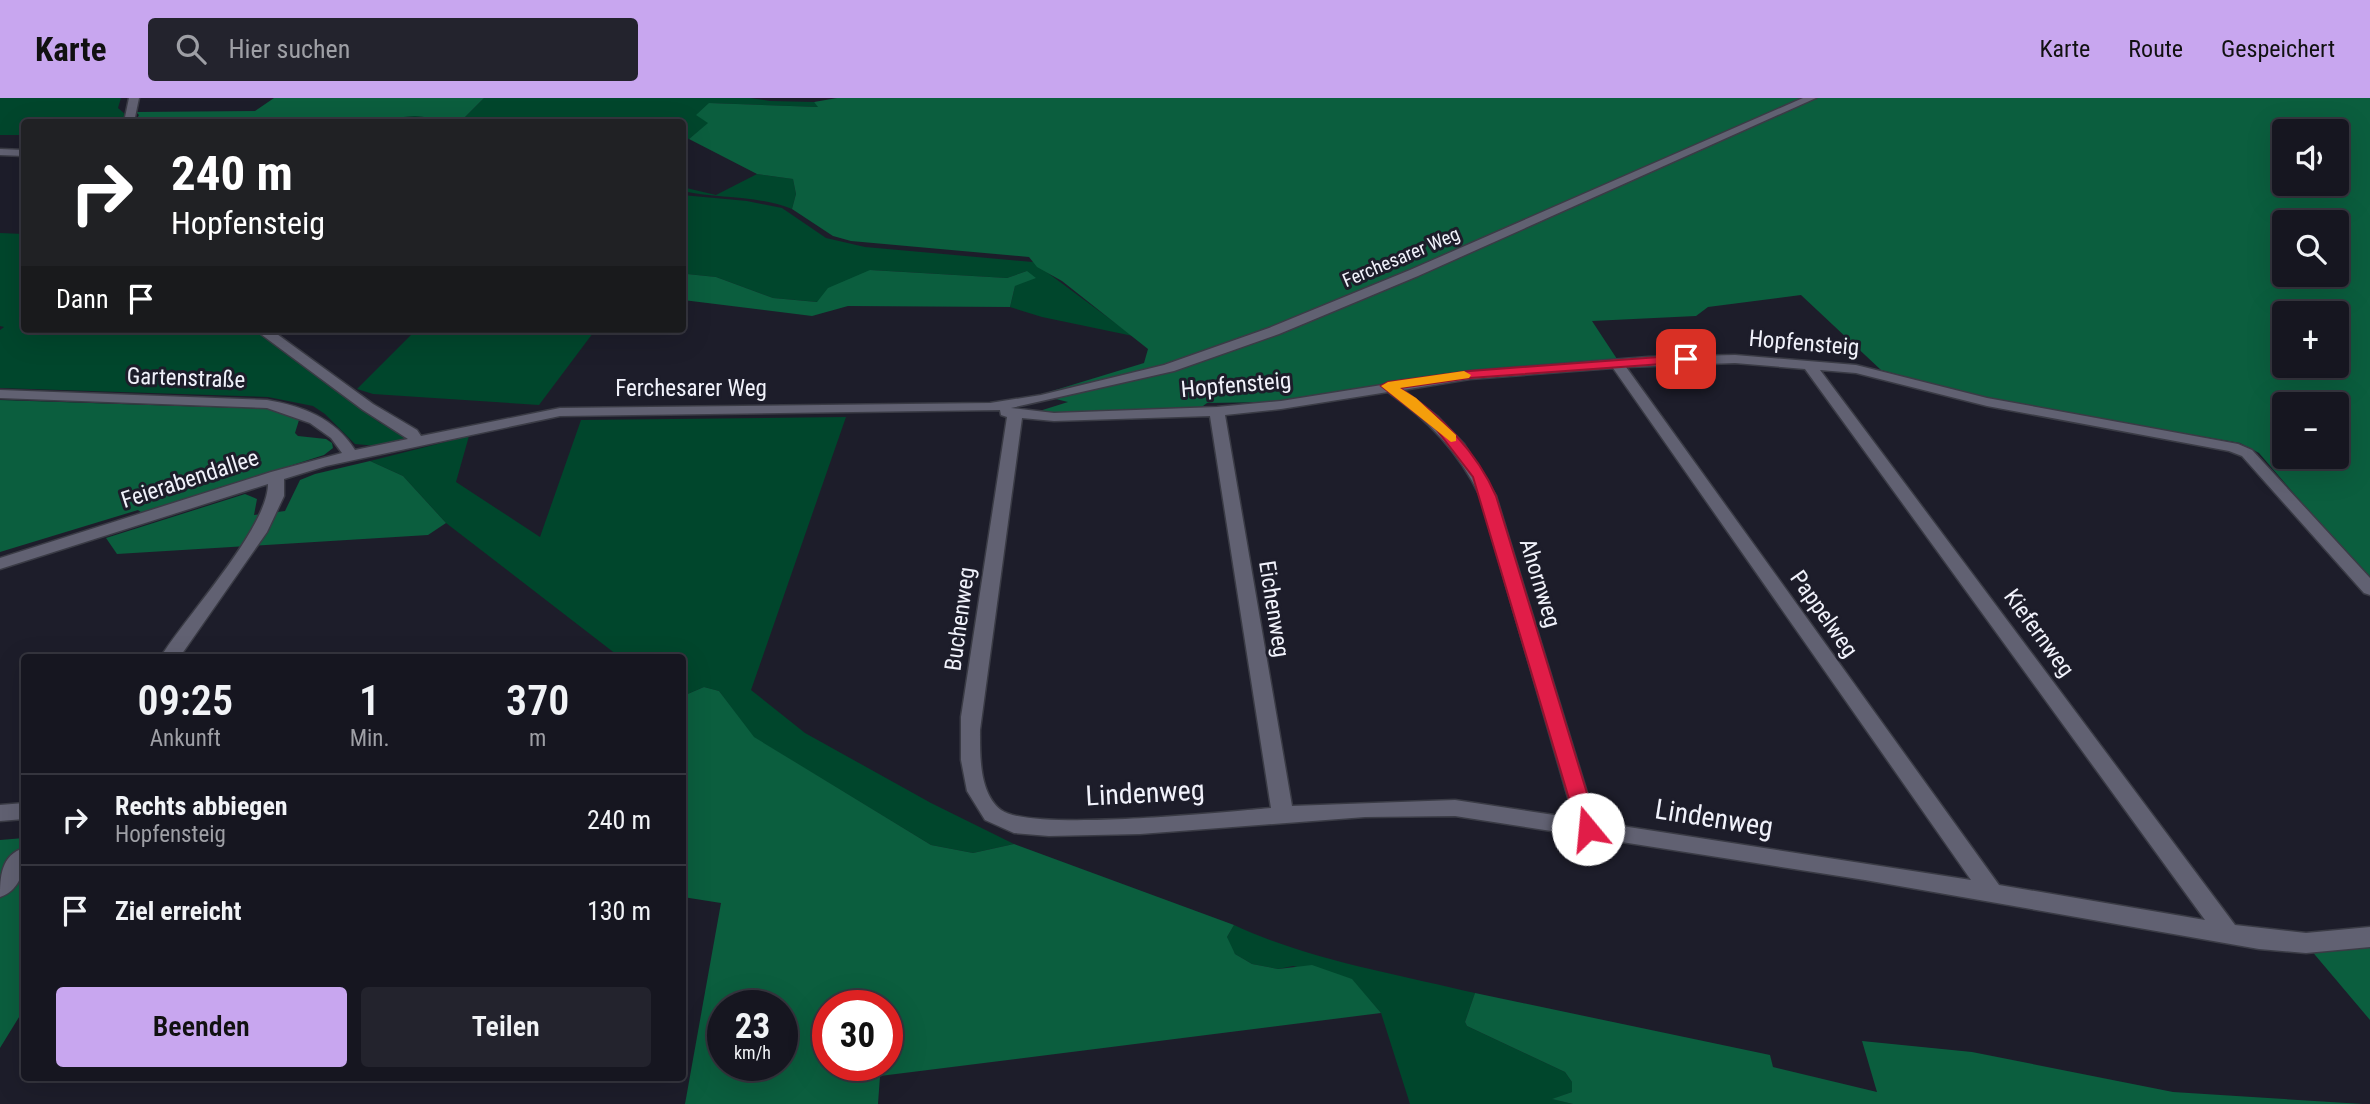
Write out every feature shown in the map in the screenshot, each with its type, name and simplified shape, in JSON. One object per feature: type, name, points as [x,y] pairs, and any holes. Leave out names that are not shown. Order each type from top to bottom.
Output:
[{"type":"street","points":[[130,119],[134,98]]},
{"type":"street","points":[[1787,98],[1807,100]]},
{"type":"street","name":"Ferchesarer Weg","points":[[396,446],[559,412],[990,407],[1041,399],[1168,368],[1274,331],[1425,268],[1807,100]]},
{"type":"street","points":[[0,152],[21,153]]},
{"type":"street","points":[[266,333],[368,407],[412,433],[418,442]]},
{"type":"street","name":"Hopfensteig","points":[[1015,414],[1054,417],[1217,411],[1281,405],[1470,375],[1616,363],[1686,359],[1808,363],[1874,373],[1987,402],[2233,447],[2247,453],[2370,589]]},
{"type":"street","name":"Pappelweg","points":[[1616,363],[1992,894]]},
{"type":"street","name":"Kiefernweg","points":[[1808,363],[2228,934]]},
{"type":"street","name":"Ahornweg","points":[[1388,386],[1441,426],[1480,476],[1588,829]]},
{"type":"street","name":"Gartenstraße","points":[[0,394],[288,407],[320,423],[346,446],[351,455]]},
{"type":"street","name":"Ferchesarer Weg","points":[[990,407],[1015,414]]},
{"type":"street","name":"Eichenweg","points":[[1217,411],[1283,815]]},
{"type":"street","name":"Buchenweg","points":[[1004,822],[988,808],[976,789],[968,757],[971,718],[1015,414]]},
{"type":"street","name":"Feierabendallee","points":[[0,564],[276,475],[396,446]]},
{"type":"street","points":[[172,654],[259,533],[276,496],[276,475]]},
{"type":"street","name":"Lindenweg","points":[[1004,822],[1033,826],[1124,826],[1408,807],[1455,808],[2228,934],[2306,943],[2370,937]]},
{"type":"street","points":[[0,813],[21,811]]},
{"type":"street","points":[[0,888],[21,860]]},
{"type":"green space","points":[[0,98],[121,98],[118,108],[126,115],[124,119],[21,119],[21,134],[0,135]]},
{"type":"green space","points":[[274,98],[484,98],[463,119],[415,116],[382,119],[137,119],[139,115],[136,112],[255,111]]},
{"type":"green space","points":[[484,98],[750,98],[814,102],[820,107],[709,103],[709,123],[689,139],[686,138],[686,119],[463,119]]},
{"type":"green space","points":[[837,98],[2370,98],[2370,582],[2273,469],[2349,469],[2349,392],[2272,392],[2272,468],[2259,453],[2240,443],[1992,400],[1881,370],[1801,295],[1708,307],[1696,316],[1592,321],[1617,359],[1457,372],[1277,402],[1207,403],[1199,409],[1033,413],[1068,402],[1039,395],[1144,363],[1148,349],[1062,281],[1037,267],[1029,257],[851,241],[833,236],[792,209],[796,194],[793,179],[757,174],[689,139],[708,123],[696,115],[709,103],[818,107],[814,102]]},
{"type":"green space","points":[[415,116],[443,119],[382,119]]},
{"type":"green space","points":[[757,174],[793,179],[796,194],[792,209],[765,201],[686,191],[686,188],[716,195]]},
{"type":"green space","points":[[686,195],[747,201],[782,208],[826,238],[865,247],[1033,262],[1133,336],[1042,317],[1010,307],[1015,286],[1027,271],[1007,278],[871,270],[818,302],[773,298],[716,277],[687,274]]},
{"type":"green space","points":[[0,233],[21,234],[21,333],[259,333],[380,423],[408,436],[408,439],[377,446],[355,444],[325,414],[313,406],[268,397],[0,388],[0,330],[4,327],[0,326]]},
{"type":"green space","points":[[870,270],[1007,278],[1027,271],[1036,278],[1015,286],[1010,307],[848,306],[812,316],[686,300],[686,273],[716,277],[773,298],[817,302],[828,288]]},
{"type":"green space","points":[[413,333],[593,333],[539,405],[373,394],[357,389]]},
{"type":"green space","points":[[0,400],[285,411],[299,420],[295,433],[298,436],[326,439],[332,443],[333,448],[324,455],[142,513],[138,510],[0,552]]},
{"type":"green space","points":[[846,417],[751,690],[805,733],[931,803],[1014,844],[973,853],[931,845],[753,737],[719,691],[704,687],[686,695],[686,654],[616,654],[446,523],[403,476],[370,461],[469,436],[456,482],[540,537],[581,420]]},
{"type":"green space","points":[[370,461],[403,476],[446,523],[428,535],[117,554],[106,538],[245,494],[257,499],[254,515],[285,511],[300,480]]},
{"type":"green space","points":[[704,687],[719,691],[754,737],[931,845],[973,853],[1014,844],[1234,925],[1227,937],[1235,954],[1252,964],[1278,969],[1312,965],[1352,979],[1381,1013],[903,1073],[903,990],[812,990],[812,1081],[880,1081],[878,1104],[685,1104],[721,903],[686,897],[686,695]]},
{"type":"green space","points":[[21,838],[21,1014],[0,1048],[0,840]]},
{"type":"green space","points":[[1234,925],[1322,956],[1475,993],[1465,1022],[1467,1026],[1565,1072],[1572,1082],[1572,1092],[1553,1099],[1573,1104],[1410,1104],[1381,1013],[1352,980],[1293,966],[1278,969],[1252,964],[1235,954],[1228,943],[1227,937]]},
{"type":"green space","points":[[2370,943],[2370,1020],[2310,949]]},
{"type":"green space","points":[[1475,993],[1770,1055],[1773,1067],[1877,1092],[1862,1041],[1972,1052],[2173,1092],[2363,1104],[1573,1104],[1552,1099],[1572,1092],[1572,1082],[1565,1072],[1467,1026],[1465,1022]]},
{"type":"slow traffic","points":[[1451,438],[1411,401],[1388,386],[1464,375]]},
{"type":"route","points":[[1588,829],[1480,476],[1441,426],[1388,386],[1470,375],[1686,359]]}]
